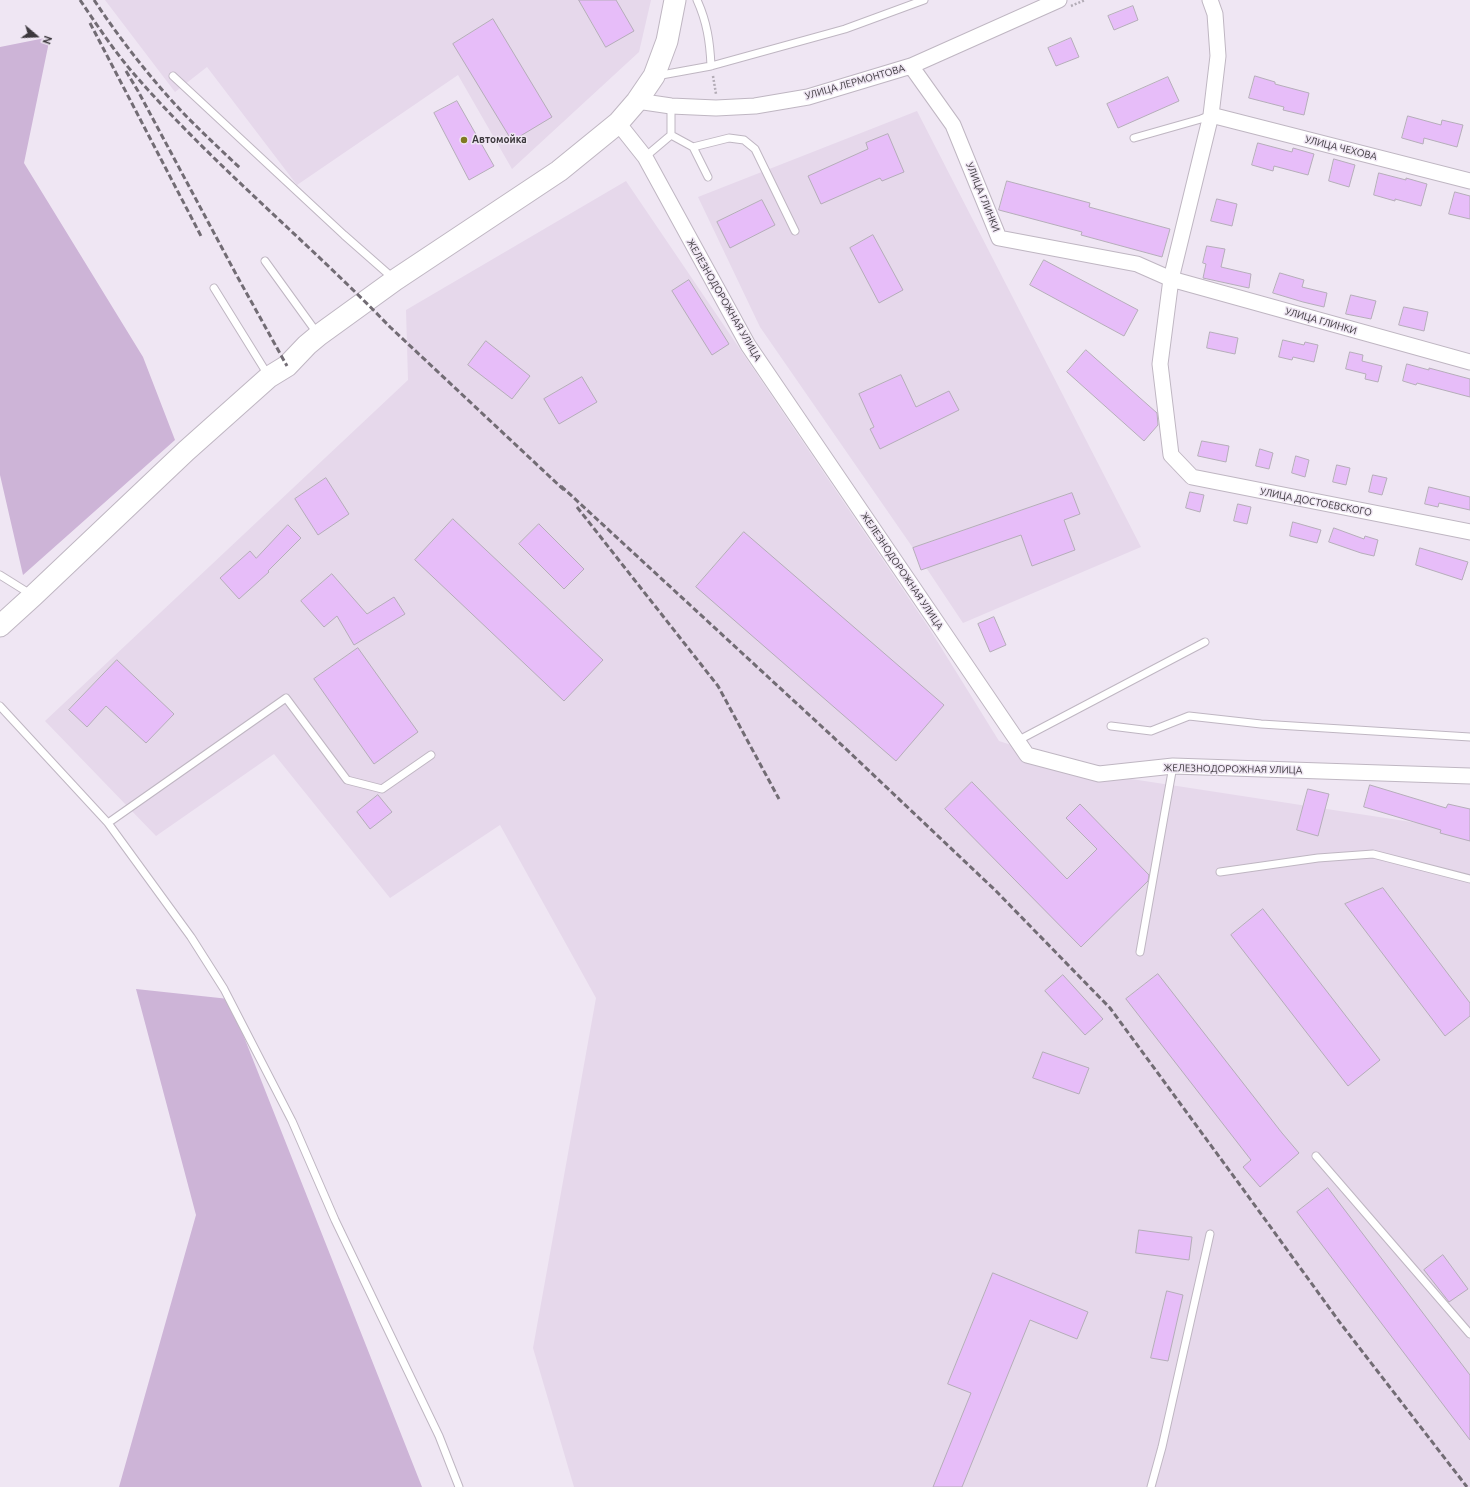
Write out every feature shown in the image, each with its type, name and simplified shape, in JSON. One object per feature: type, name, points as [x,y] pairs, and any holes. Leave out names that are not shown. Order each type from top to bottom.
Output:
[{"type":"main road","points":[[0,626],[34,596],[186,451],[269,377],[287,366],[307,344],[395,280],[559,171],[618,123],[637,101],[654,76],[667,41],[675,0]]},
{"type":"street","name":"УЛИЦА ЛЕРМОНТОВА","points":[[637,101],[671,106],[716,108],[755,106],[808,96],[911,66],[1059,0]]},
{"type":"street","points":[[1171,279],[1211,115],[1218,56],[1215,14],[1210,0]]},
{"type":"street","name":"УЛИЦА ГЛИНКИ","points":[[911,66],[953,125],[999,238],[1137,264],[1171,279],[1470,362]]},
{"type":"street","name":"УЛИЦА ЧЕХОВА","points":[[1211,115],[1470,181]]},
{"type":"street","name":"ЖЕЛЕЗНОДОРОЖНАЯ УЛИЦА","points":[[618,123],[645,157],[748,345],[1027,755],[1099,774],[1173,766],[1470,776]]},
{"type":"street","name":"УЛИЦА ДОСТОЕВСКОГО","points":[[1171,279],[1160,364],[1171,455],[1192,477],[1470,532]]},
{"type":"lane","points":[[697,0],[704,16],[710,42],[711,66]]},
{"type":"lane","points":[[654,76],[711,66],[845,29],[924,0]]},
{"type":"lane","points":[[173,76],[344,235],[395,280]]},
{"type":"lane","points":[[645,157],[671,135],[671,106]]},
{"type":"lane","points":[[1134,138],[1211,115]]},
{"type":"lane","points":[[671,135],[693,147],[708,177]]},
{"type":"lane","points":[[693,147],[728,138],[744,140],[755,149],[795,231]]},
{"type":"lane","points":[[265,262],[319,335]]},
{"type":"lane","points":[[214,288],[269,377]]},
{"type":"lane","points":[[0,575],[34,596]]},
{"type":"lane","points":[[1017,741],[1205,642]]},
{"type":"lane","points":[[108,823],[286,698],[347,780],[382,789],[431,755]]},
{"type":"lane","points":[[0,706],[108,823],[191,938],[224,989],[292,1121],[335,1220],[439,1436],[459,1487]]},
{"type":"lane","points":[[1111,726],[1152,731],[1189,716],[1261,724],[1470,737]]},
{"type":"lane","points":[[1140,952],[1173,766]]},
{"type":"lane","points":[[1220,872],[1318,858],[1372,854],[1470,879]]},
{"type":"lane","points":[[1316,1156],[1470,1334]]},
{"type":"lane","points":[[1151,1487],[1162,1447],[1210,1234]]},
{"type":"path","points":[[711,66],[716,94]]},
{"type":"shaded area","points":[[105,0],[651,0],[639,52],[512,169],[458,75],[297,185],[207,67],[175,92]]},
{"type":"shaded area","points":[[50,37],[24,163],[143,357],[175,440],[23,575],[0,475],[0,47]]},
{"type":"shaded area","points":[[917,111],[1141,547],[963,623],[760,327],[698,197]]},
{"type":"shaded area","points":[[626,181],[929,628],[999,741],[1099,774],[1470,831],[1470,1487],[574,1487],[533,1348],[596,998],[500,825],[390,898],[274,754],[156,836],[45,721],[408,380],[406,310]]},
{"type":"shaded area","points":[[136,989],[229,999],[422,1487],[119,1487],[196,1215]]},
{"type":"building","points":[[579,0],[616,0],[634,31],[606,47]]},
{"type":"building","points":[[1133,6],[1138,20],[1114,30],[1108,16]]},
{"type":"building","points":[[493,19],[552,117],[512,141],[453,44]]},
{"type":"building","points":[[1071,38],[1079,57],[1056,66],[1048,48]]},
{"type":"building","points":[[1255,76],[1275,82],[1275,84],[1309,93],[1304,115],[1283,110],[1284,107],[1249,98]]},
{"type":"building","points":[[1168,77],[1179,101],[1118,128],[1107,104]]},
{"type":"building","name":"Автомойка","points":[[457,101],[494,166],[469,180],[434,113]]},
{"type":"building","points":[[1408,116],[1441,125],[1442,120],[1463,125],[1457,147],[1424,138],[1423,144],[1402,138]]},
{"type":"building","points":[[888,134],[904,172],[882,181],[880,178],[821,204],[808,176],[868,149],[866,143]]},
{"type":"building","points":[[1258,143],[1292,152],[1293,148],[1314,154],[1308,175],[1274,166],[1273,171],[1252,165]]},
{"type":"building","points":[[1334,159],[1355,165],[1349,187],[1329,181]]},
{"type":"building","points":[[1379,173],[1427,184],[1421,206],[1374,195]]},
{"type":"building","points":[[1007,181],[1090,203],[1089,207],[1170,229],[1162,257],[1081,235],[1082,232],[999,210]]},
{"type":"building","points":[[1455,192],[1470,196],[1470,219],[1449,214]]},
{"type":"building","points":[[1217,199],[1237,204],[1232,226],[1211,221]]},
{"type":"building","points":[[762,200],[775,225],[730,248],[717,222]]},
{"type":"building","points":[[873,235],[903,290],[879,303],[850,248]]},
{"type":"building","points":[[1207,246],[1225,249],[1221,267],[1251,274],[1249,288],[1203,278],[1206,264],[1203,263]]},
{"type":"building","points":[[1044,260],[1138,310],[1124,336],[1030,285]]},
{"type":"building","points":[[1280,273],[1304,280],[1302,287],[1327,293],[1324,307],[1273,293]]},
{"type":"building","points":[[689,280],[729,344],[712,355],[672,291]]},
{"type":"building","points":[[1351,295],[1376,301],[1371,319],[1346,314]]},
{"type":"building","points":[[1404,307],[1428,312],[1424,331],[1399,325]]},
{"type":"building","points":[[1210,332],[1238,338],[1235,354],[1207,348]]},
{"type":"building","points":[[1283,340],[1304,345],[1305,342],[1318,345],[1314,362],[1293,357],[1292,360],[1279,357]]},
{"type":"building","points":[[486,341],[530,376],[512,399],[468,365]]},
{"type":"building","points":[[1086,350],[1157,413],[1158,425],[1144,441],[1067,372]]},
{"type":"building","points":[[1350,352],[1363,355],[1362,361],[1382,366],[1378,382],[1365,379],[1366,374],[1346,369]]},
{"type":"building","points":[[1407,364],[1429,370],[1429,368],[1470,379],[1470,397],[1417,383],[1416,385],[1403,381]]},
{"type":"building","points":[[901,375],[916,407],[949,391],[959,410],[880,449],[870,429],[874,427],[859,394]]},
{"type":"building","points":[[582,377],[597,402],[559,424],[544,399]]},
{"type":"building","points":[[1202,441],[1229,446],[1226,462],[1198,456]]},
{"type":"building","points":[[1260,449],[1273,453],[1269,469],[1256,466]]},
{"type":"building","points":[[1296,456],[1309,460],[1305,477],[1292,473]]},
{"type":"building","points":[[1337,465],[1350,468],[1346,485],[1333,482]]},
{"type":"building","points":[[1373,475],[1387,478],[1382,495],[1369,492]]},
{"type":"building","points":[[326,478],[349,514],[318,535],[295,499]]},
{"type":"building","points":[[1429,487],[1470,497],[1470,510],[1439,503],[1438,507],[1425,504]]},
{"type":"building","points":[[1190,492],[1204,495],[1200,512],[1186,508]]},
{"type":"building","points":[[1072,493],[1080,514],[1064,520],[1075,550],[1032,566],[1021,535],[921,570],[913,548]]},
{"type":"building","points":[[1238,504],[1251,507],[1247,524],[1234,521]]},
{"type":"building","points":[[453,519],[603,660],[564,701],[415,560]]},
{"type":"building","points":[[1293,522],[1321,530],[1317,543],[1290,536]]},
{"type":"building","points":[[539,524],[584,569],[564,589],[519,544]]},
{"type":"building","points":[[288,525],[301,538],[268,571],[269,572],[239,599],[220,578],[250,551],[256,558]]},
{"type":"building","points":[[1334,528],[1364,539],[1365,536],[1378,540],[1374,556],[1329,542]]},
{"type":"building","points":[[744,532],[944,705],[896,761],[696,587]]},
{"type":"building","points":[[1420,548],[1468,562],[1462,580],[1416,565]]},
{"type":"building","points":[[332,574],[367,614],[394,597],[405,614],[354,645],[337,616],[324,627],[301,601]]},
{"type":"building","points":[[994,617],[1006,645],[990,652],[978,624]]},
{"type":"building","points":[[358,648],[418,732],[374,764],[314,679]]},
{"type":"building","points":[[117,660],[174,714],[146,743],[106,706],[87,727],[69,710]]},
{"type":"building","points":[[972,782],[1067,879],[1097,849],[1066,818],[1080,804],[1149,875],[1148,881],[1081,947],[945,809]]},
{"type":"building","points":[[1370,785],[1446,808],[1448,804],[1470,809],[1470,841],[1440,833],[1441,830],[1364,807]]},
{"type":"building","points":[[1308,789],[1329,794],[1318,836],[1297,830]]},
{"type":"building","points":[[378,795],[392,812],[370,829],[357,812]]},
{"type":"building","points":[[1383,888],[1470,1003],[1470,1016],[1445,1036],[1345,904]]},
{"type":"building","points":[[1263,909],[1380,1060],[1348,1086],[1231,935]]},
{"type":"building","points":[[1158,974],[1299,1153],[1260,1187],[1243,1167],[1251,1160],[1126,999]]},
{"type":"building","points":[[1063,975],[1103,1019],[1085,1035],[1045,991]]},
{"type":"building","points":[[1043,1052],[1089,1068],[1079,1094],[1033,1078]]},
{"type":"building","points":[[1328,1188],[1470,1375],[1470,1440],[1297,1212]]},
{"type":"building","points":[[1139,1230],[1192,1237],[1189,1260],[1136,1253]]},
{"type":"building","points":[[1443,1255],[1468,1289],[1449,1302],[1424,1270]]},
{"type":"building","points":[[993,1273],[1088,1312],[1077,1339],[1030,1320],[962,1487],[933,1487],[971,1393],[948,1384]]},
{"type":"building","points":[[1167,1291],[1183,1295],[1168,1361],[1151,1358]]},
{"type":"railway","points":[[80,0],[106,38],[134,74],[195,139],[390,327],[564,490]]},
{"type":"railway","points":[[94,0],[127,47],[163,91],[189,119],[240,168]]},
{"type":"railway","points":[[90,23],[201,236]]},
{"type":"railway","points":[[126,71],[287,366]]},
{"type":"railway","points":[[561,486],[845,748],[995,890],[1110,1008],[1341,1324],[1467,1487]]},
{"type":"railway","points":[[577,507],[718,686],[779,799]]},
{"type":"place","name":"Автомойка","points":[[464,140]]}]
